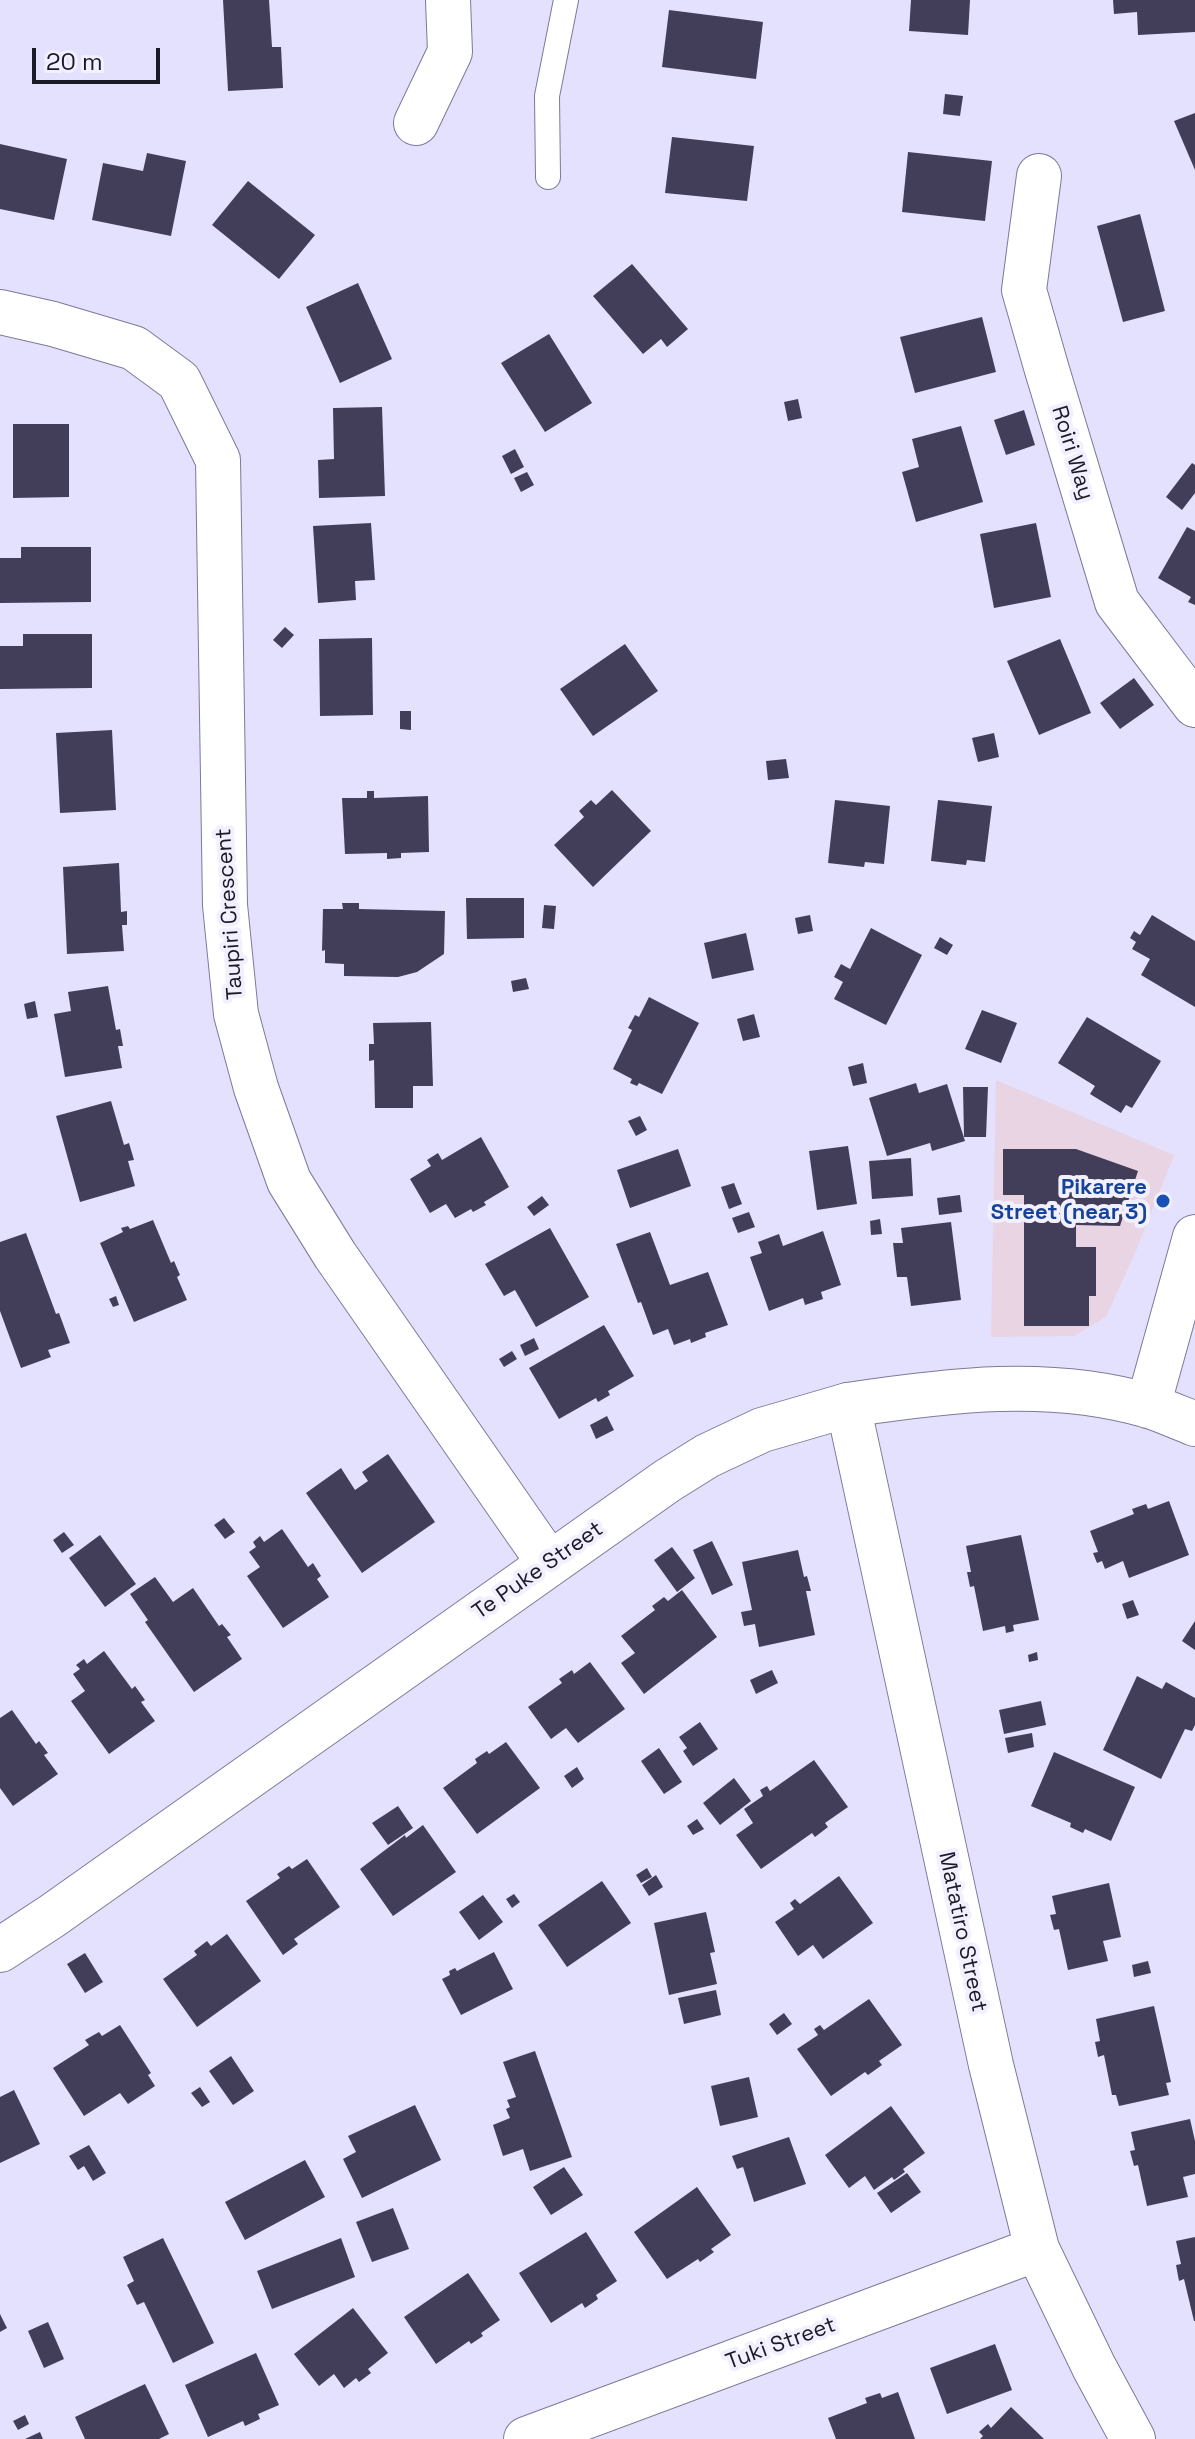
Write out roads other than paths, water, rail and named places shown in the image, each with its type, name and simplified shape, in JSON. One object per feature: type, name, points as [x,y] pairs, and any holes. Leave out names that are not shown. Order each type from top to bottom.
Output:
[{"type":"street","points":[[416,123],[450,52],[448,0]]},
{"type":"street","name":"Roiri Way","points":[[1039,176],[1024,290],[1047,370],[1117,602],[1195,705]]},
{"type":"street","name":"Taupiri Crescent","points":[[0,312],[134,348],[179,381],[218,460],[225,905],[236,1014],[256,1088],[289,1181],[335,1255],[549,1563]]},
{"type":"street","points":[[1148,1406],[1195,1237]]},
{"type":"street","name":"Te Puke Street","points":[[0,1950],[549,1563],[707,1456],[762,1430],[848,1405],[934,1392],[1000,1388],[1069,1391],[1148,1406],[1195,1424]]},
{"type":"street","name":"Matatiro Street","points":[[848,1405],[991,2065],[1037,2249],[1133,2439]]},
{"type":"street","name":"Tuki Street","points":[[526,2439],[1037,2249]]},
{"type":"lane","points":[[548,177],[547,96],[566,0]]},
{"type":"place","name":"Pikarere Street (near 3)","points":[[1163,1201]]}]
